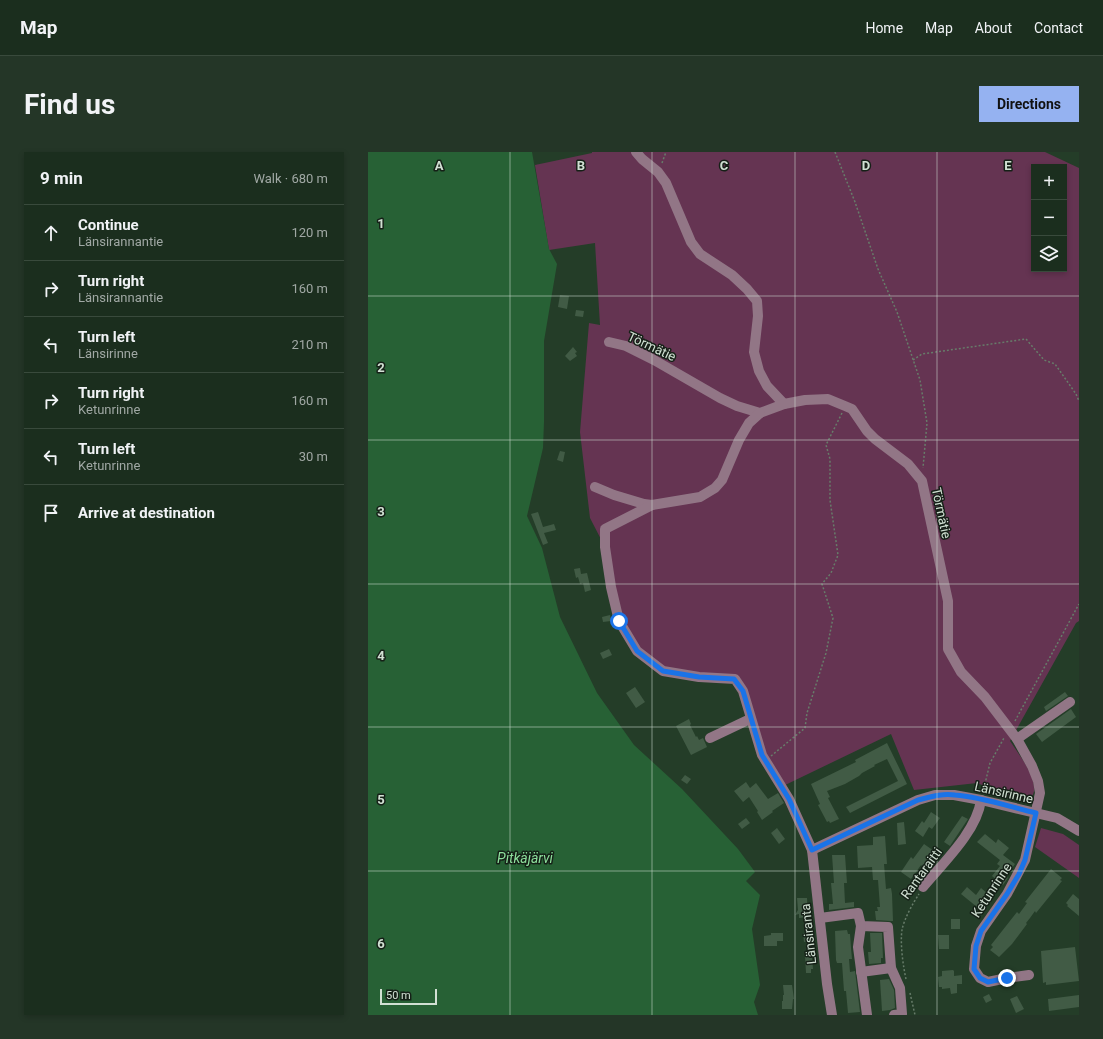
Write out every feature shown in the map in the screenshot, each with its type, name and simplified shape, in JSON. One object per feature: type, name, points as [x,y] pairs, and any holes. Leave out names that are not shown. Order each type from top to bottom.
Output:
[{"type":"street","points":[[636,152],[658,172],[666,183],[691,242],[700,254],[732,275],[747,289],[756,302],[758,316],[754,352],[759,372],[766,386],[784,404]]},
{"type":"street","name":"Törmätie","points":[[609,342],[626,346],[654,360],[720,398],[760,413],[784,404],[804,400],[828,399],[852,409],[867,431],[875,439],[908,464],[922,481],[948,601],[948,649],[961,672],[985,697],[1018,739],[1038,781],[1040,793],[1036,813]]},
{"type":"street","points":[[595,487],[614,495],[652,505],[700,497],[715,488],[722,480],[739,440],[750,423],[760,413]]},
{"type":"street","name":"Länsiranta","points":[[652,505],[605,529],[605,547],[611,587],[619,621],[637,651],[663,671],[699,677],[734,679],[743,691],[750,719],[762,755],[789,799],[812,850],[827,984],[832,1015]]},
{"type":"street","points":[[1018,739],[1070,702]]},
{"type":"street","points":[[710,738],[750,719]]},
{"type":"street","name":"Länsirinne","points":[[812,850],[918,800],[954,794],[1057,818],[1079,831]]},
{"type":"street","name":"Rantaraitti","points":[[923,887],[960,842],[974,821],[981,800]]},
{"type":"street","name":"Ketunrinne","points":[[1028,975],[988,982],[980,978],[974,969],[976,946],[981,931],[1019,874],[1025,860],[1036,813]]},
{"type":"street","points":[[820,918],[858,913],[861,926],[858,947],[867,1015]]},
{"type":"street","points":[[861,926],[888,927],[891,968],[900,988],[902,1014],[894,1015]]},
{"type":"street","points":[[861,972],[891,968]]},
{"type":"path","points":[[658,172],[666,152]]},
{"type":"path","points":[[835,152],[855,202],[878,269],[898,312],[920,380],[927,423],[922,481]]},
{"type":"path","points":[[913,360],[922,354],[1026,339],[1044,360],[1055,364],[1076,394],[1079,401]]},
{"type":"path","points":[[765,761],[805,728],[807,713],[826,653],[833,618],[822,584],[831,573],[838,555],[830,500],[830,459],[826,445],[845,406]]},
{"type":"path","points":[[981,800],[990,763],[1010,730],[1079,604]]},
{"type":"path","name":"Rantaraitti","points":[[907,982],[903,958],[902,930],[912,904],[923,887]]},
{"type":"path","points":[[909,990],[915,1015]]},
{"type":"shaded area","points":[[592,152],[1045,152],[1079,168],[1079,621],[1076,623],[1010,741],[1025,763],[1033,782],[1034,792],[1029,803],[977,783],[914,790],[891,734],[781,787],[765,761],[735,679],[663,671],[637,651],[619,621],[605,547],[590,518],[580,432],[589,323],[600,325],[595,243],[549,250],[535,165]]},
{"type":"shaded area","points":[[1041,828],[1063,834],[1079,845],[1079,878],[1035,847]]},
{"type":"water","name":"Pitkäjärvi","points":[[368,152],[532,152],[549,249],[557,264],[544,341],[543,448],[527,516],[542,548],[560,617],[597,693],[634,745],[682,789],[738,849],[755,872],[746,881],[760,895],[752,929],[760,985],[754,1002],[758,1015],[368,1015]]},
{"type":"building","points":[[560,295],[569,296],[567,309],[558,307]]},
{"type":"building","points":[[576,310],[584,311],[583,317],[575,316]]},
{"type":"building","points":[[573,347],[577,352],[575,353],[577,356],[570,361],[565,356]]},
{"type":"building","points":[[560,451],[565,452],[563,462],[557,460]]},
{"type":"building","points":[[538,512],[543,527],[554,524],[556,530],[544,533],[548,543],[543,545],[531,514]]},
{"type":"building","points":[[580,568],[581,574],[587,573],[591,590],[585,592],[583,583],[580,584],[578,577],[576,578],[574,569]]},
{"type":"building","points":[[610,615],[611,621],[603,622],[602,617]]},
{"type":"building","points":[[609,649],[612,655],[603,659],[600,653]]},
{"type":"building","points":[[635,687],[645,702],[636,708],[626,693]]},
{"type":"building","points":[[1065,692],[1068,696],[1046,711],[1044,707]]},
{"type":"building","points":[[1071,709],[1076,717],[1042,742],[1036,734]]},
{"type":"building","points":[[689,719],[690,725],[696,737],[697,736],[699,740],[703,738],[707,747],[691,755],[676,726]]},
{"type":"building","points":[[887,743],[907,784],[850,813],[846,807],[898,781],[887,759],[874,765],[875,766],[845,784],[827,791],[830,797],[828,798],[839,819],[830,823],[829,821],[827,822],[818,805],[820,804],[811,784],[856,762],[855,760]]},
{"type":"building","points":[[685,775],[691,779],[687,784],[681,780]]},
{"type":"building","points":[[746,782],[750,788],[756,783],[768,799],[778,793],[784,803],[762,820],[749,797],[743,802],[734,791]]},
{"type":"building","points":[[931,812],[940,818],[932,829],[929,827],[923,837],[915,831],[922,821],[924,823]]},
{"type":"building","points":[[962,816],[968,819],[950,846],[944,842]]},
{"type":"building","points":[[746,818],[750,823],[742,829],[738,824]]},
{"type":"building","points":[[904,822],[906,844],[898,845],[897,823]]},
{"type":"building","points":[[777,828],[785,839],[779,844],[771,833]]},
{"type":"building","points":[[985,834],[996,843],[998,839],[1009,848],[1003,855],[1015,864],[1006,876],[1008,878],[1003,885],[992,876],[1000,866],[997,864],[1000,860],[977,842]]},
{"type":"building","points":[[885,836],[887,864],[884,864],[886,889],[891,888],[893,921],[876,920],[875,911],[878,911],[877,907],[880,907],[878,880],[873,880],[872,867],[858,868],[857,846],[873,845],[873,837]]},
{"type":"building","points":[[924,844],[934,851],[923,867],[921,865],[911,879],[901,872],[911,857],[913,859]]},
{"type":"building","points":[[832,855],[845,855],[847,883],[844,883],[845,903],[854,902],[854,907],[829,910],[829,904],[833,904],[831,883],[834,883]]},
{"type":"building","points":[[1051,869],[1062,878],[1060,880],[1062,881],[1036,913],[1035,911],[1012,944],[999,957],[990,950],[993,947],[991,945],[1017,912],[1019,914],[1027,903],[1025,902]]},
{"type":"building","points":[[967,887],[976,895],[981,888],[988,894],[977,907],[961,894]]},
{"type":"building","points":[[1073,894],[1079,899],[1079,916],[1067,906],[1068,905],[1066,903]]},
{"type":"building","points":[[797,898],[807,898],[808,917],[799,918],[799,914],[795,915],[798,910]]},
{"type":"building","points":[[951,919],[960,919],[960,929],[951,929]]},
{"type":"building","points":[[847,930],[848,934],[850,934],[852,959],[849,959],[850,972],[855,971],[860,1012],[848,1013],[846,991],[844,991],[842,963],[837,963],[836,960],[835,931]]},
{"type":"building","points":[[810,932],[811,941],[804,942],[803,933]]},
{"type":"building","points":[[771,933],[783,933],[783,941],[777,941],[777,946],[764,946],[764,936],[771,935]]},
{"type":"building","points":[[870,933],[882,933],[883,958],[881,958],[881,963],[869,964],[868,952],[871,952]]},
{"type":"building","points":[[938,935],[949,935],[949,949],[939,949]]},
{"type":"building","points":[[1075,947],[1079,981],[1046,985],[1046,982],[1043,983],[1041,951]]},
{"type":"building","points":[[805,955],[810,955],[810,958],[812,958],[813,969],[811,969],[811,973],[806,973]]},
{"type":"building","points":[[953,970],[954,976],[962,975],[962,984],[957,984],[957,993],[951,994],[950,988],[942,989],[942,987],[939,987],[938,977],[942,976],[942,971]]},
{"type":"building","points":[[889,979],[894,990],[895,1008],[882,1011],[880,980]]},
{"type":"building","points":[[783,985],[792,985],[794,999],[792,1009],[782,1009],[784,995]]},
{"type":"building","points":[[989,994],[992,1000],[986,1003],[983,997]]},
{"type":"building","points":[[1079,995],[1079,1007],[1049,1011],[1048,999]]},
{"type":"building","points":[[1017,996],[1024,1009],[1016,1013],[1010,999]]},
{"type":"route","points":[[619,621],[637,651],[663,671],[699,677],[734,679],[743,691],[762,755],[789,799],[812,850],[918,800],[935,796],[954,794],[1036,813],[1025,860],[1019,874],[981,931],[976,946],[974,969],[980,978],[988,982],[1007,978]]}]
